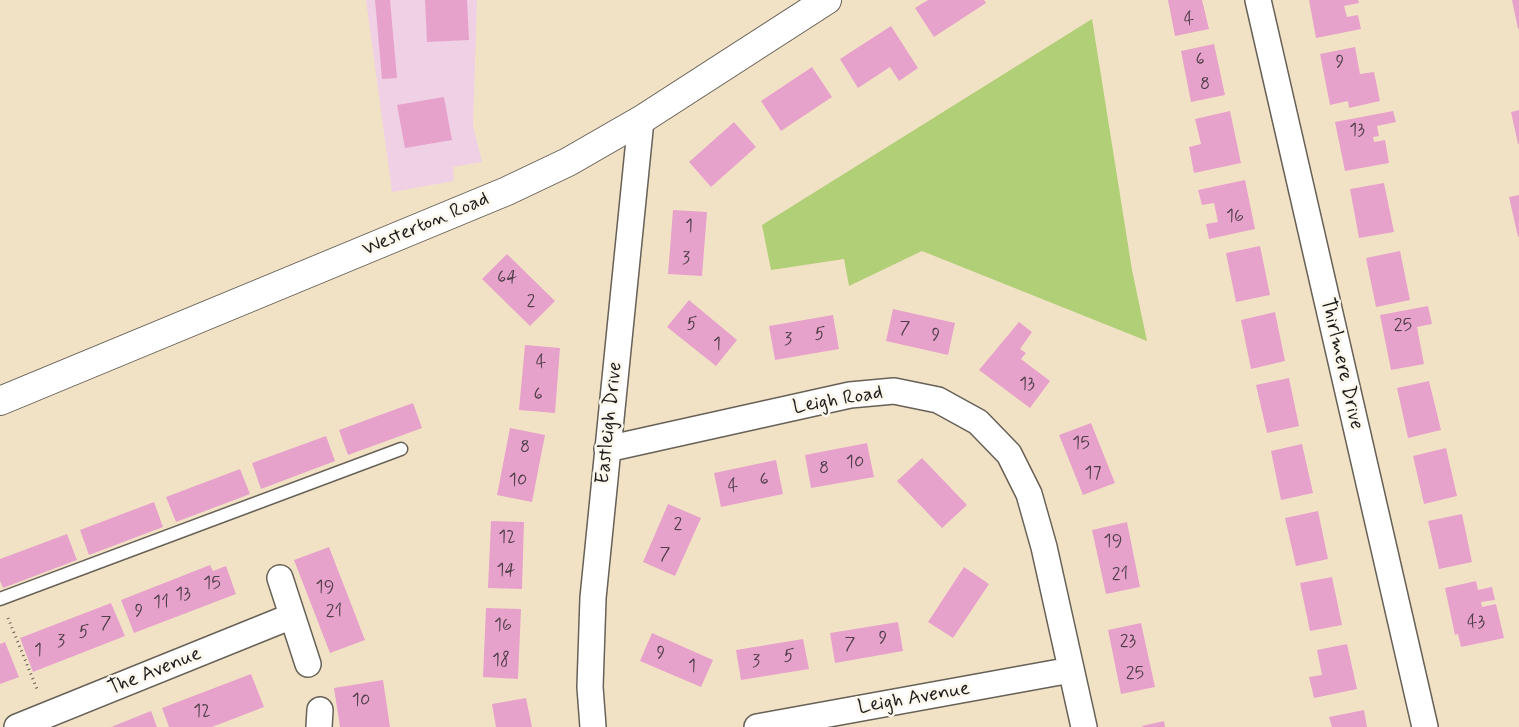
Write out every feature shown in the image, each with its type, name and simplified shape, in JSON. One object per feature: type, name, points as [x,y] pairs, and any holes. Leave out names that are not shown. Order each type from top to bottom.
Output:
[{"type":"street","name":"Westerton Road","points":[[0,402],[507,191],[568,162],[641,120],[827,0]]},
{"type":"street","name":"Thirlmere Drive","points":[[1258,0],[1425,727]]},
{"type":"street","name":"Eastleigh Drive","points":[[594,727],[590,687],[593,598],[641,120]]},
{"type":"street","name":"Leigh Road","points":[[607,449],[850,395],[894,391],[938,400],[978,422],[1009,454],[1028,494],[1044,547],[1084,727]]},
{"type":"street","points":[[280,578],[308,664]]},
{"type":"street","name":"The Avenue","points":[[17,727],[292,616]]},
{"type":"street","name":"Leigh Avenue","points":[[757,727],[1071,670]]},
{"type":"lane","points":[[0,599],[401,449]]},
{"type":"path","points":[[0,599],[47,715]]},
{"type":"shaded area","points":[[366,0],[477,0],[473,125],[482,162],[453,167],[454,181],[392,192]]},
{"type":"green space","points":[[1092,19],[1132,270],[1147,341],[922,251],[849,286],[844,259],[771,270],[762,225]]},
{"type":"building","points":[[375,0],[390,0],[397,78],[382,79]]},
{"type":"building","points":[[425,0],[467,0],[469,40],[427,42]]},
{"type":"building","points":[[928,0],[984,0],[986,3],[934,37],[915,8]]},
{"type":"building","points":[[1168,0],[1202,0],[1209,29],[1175,36]]},
{"type":"building","points":[[1309,0],[1358,0],[1359,3],[1344,6],[1347,17],[1358,15],[1361,29],[1316,38]]},
{"type":"building","points":[[1512,0],[1519,0],[1519,29],[1518,29]]},
{"type":"building","points":[[891,26],[918,68],[899,81],[890,67],[858,88],[840,59]]},
{"type":"building","points":[[1214,44],[1225,95],[1191,102],[1181,51]]},
{"type":"building","points":[[1355,47],[1360,74],[1374,72],[1380,101],[1349,108],[1348,101],[1330,105],[1320,54]]},
{"type":"building","points":[[812,67],[832,97],[781,131],[761,101]]},
{"type":"building","points":[[444,97],[452,140],[405,148],[397,105]]},
{"type":"building","points":[[1519,110],[1519,144],[1518,144],[1511,112]]},
{"type":"building","points":[[1230,111],[1241,163],[1194,173],[1189,147],[1201,144],[1195,119]]},
{"type":"building","points":[[1393,111],[1396,122],[1377,126],[1379,136],[1373,137],[1374,142],[1385,140],[1389,163],[1345,171],[1335,122]]},
{"type":"building","points":[[734,122],[756,147],[711,187],[689,162]]},
{"type":"building","points":[[1245,180],[1255,229],[1209,239],[1206,224],[1218,222],[1214,203],[1202,205],[1198,190]]},
{"type":"building","points":[[1384,183],[1394,232],[1359,238],[1350,189]]},
{"type":"building","points":[[1519,195],[1519,236],[1518,237],[1509,197]]},
{"type":"building","points":[[673,210],[707,212],[702,276],[668,274]]},
{"type":"building","points":[[1260,246],[1270,295],[1236,302],[1226,253]]},
{"type":"building","points":[[1400,251],[1410,300],[1376,307],[1366,258]]},
{"type":"building","points":[[507,254],[555,301],[530,326],[482,279]]},
{"type":"building","points":[[689,300],[737,340],[716,366],[667,327]]},
{"type":"building","points":[[1428,306],[1432,324],[1417,327],[1424,364],[1391,370],[1380,315]]},
{"type":"building","points":[[893,309],[955,323],[948,355],[886,341]]},
{"type":"building","points":[[1275,312],[1285,361],[1251,369],[1241,320]]},
{"type":"building","points":[[833,315],[839,349],[775,360],[769,326]]},
{"type":"building","points":[[1019,322],[1032,332],[1020,349],[1026,353],[1021,359],[1050,381],[1030,408],[979,370]]},
{"type":"building","points":[[525,345],[560,348],[555,413],[519,410]]},
{"type":"building","points":[[1289,378],[1299,426],[1267,433],[1256,385]]},
{"type":"building","points":[[1429,381],[1441,430],[1408,438],[1397,388]]},
{"type":"building","points":[[413,403],[422,428],[348,455],[339,430]]},
{"type":"building","points":[[1091,423],[1115,483],[1083,495],[1059,435]]},
{"type":"building","points":[[510,428],[545,435],[532,502],[497,495]]},
{"type":"building","points":[[326,436],[335,461],[261,489],[252,463]]},
{"type":"building","points":[[867,443],[874,477],[811,488],[805,455]]},
{"type":"building","points":[[1302,444],[1313,493],[1281,500],[1271,451]]},
{"type":"building","points":[[1446,448],[1457,496],[1424,504],[1413,456]]},
{"type":"building","points":[[922,458],[967,505],[942,528],[897,481]]},
{"type":"building","points":[[776,460],[783,494],[721,507],[714,473]]},
{"type":"building","points":[[240,469],[250,494],[176,522],[166,497]]},
{"type":"building","points":[[154,502],[163,527],[89,555],[80,530]]},
{"type":"building","points":[[668,504],[701,518],[675,576],[643,562]]},
{"type":"building","points":[[1318,511],[1328,559],[1296,566],[1285,518]]},
{"type":"building","points":[[1462,514],[1472,562],[1439,569],[1428,521]]},
{"type":"building","points":[[491,521],[524,522],[522,589],[488,588]]},
{"type":"building","points":[[1127,522],[1140,587],[1106,594],[1092,530]]},
{"type":"building","points":[[67,534],[77,560],[3,588],[0,581],[0,559]]},
{"type":"building","points":[[329,547],[365,640],[330,653],[294,560]]},
{"type":"building","points":[[210,565],[213,571],[226,566],[236,594],[134,633],[121,600]]},
{"type":"building","points":[[964,567],[989,584],[953,638],[928,622]]},
{"type":"building","points":[[1332,577],[1342,625],[1310,631],[1300,583]]},
{"type":"building","points":[[1476,581],[1478,590],[1492,587],[1495,600],[1481,602],[1482,607],[1496,604],[1504,638],[1461,647],[1458,634],[1455,635],[1445,588]]},
{"type":"building","points":[[111,603],[125,636],[33,672],[20,638]]},
{"type":"building","points":[[486,608],[521,609],[518,679],[483,677]]},
{"type":"building","points":[[898,622],[903,651],[835,663],[830,633]]},
{"type":"building","points":[[1141,623],[1155,687],[1121,694],[1108,630]]},
{"type":"building","points":[[652,633],[713,660],[701,687],[640,661]]},
{"type":"building","points":[[803,639],[809,669],[741,680],[736,650]]},
{"type":"building","points":[[5,642],[19,677],[0,684],[0,644]]},
{"type":"building","points":[[1347,644],[1357,689],[1314,698],[1309,677],[1322,675],[1317,650]]},
{"type":"building","points":[[251,674],[264,707],[212,727],[169,727],[162,708]]},
{"type":"building","points":[[383,680],[390,727],[340,727],[334,688]]},
{"type":"building","points":[[526,698],[532,727],[496,727],[492,704]]},
{"type":"building","points":[[1364,710],[1367,727],[1332,727],[1329,717]]},
{"type":"building","points":[[151,711],[157,727],[111,727]]},
{"type":"building","points":[[1164,721],[1165,727],[1142,727],[1142,726]]}]
